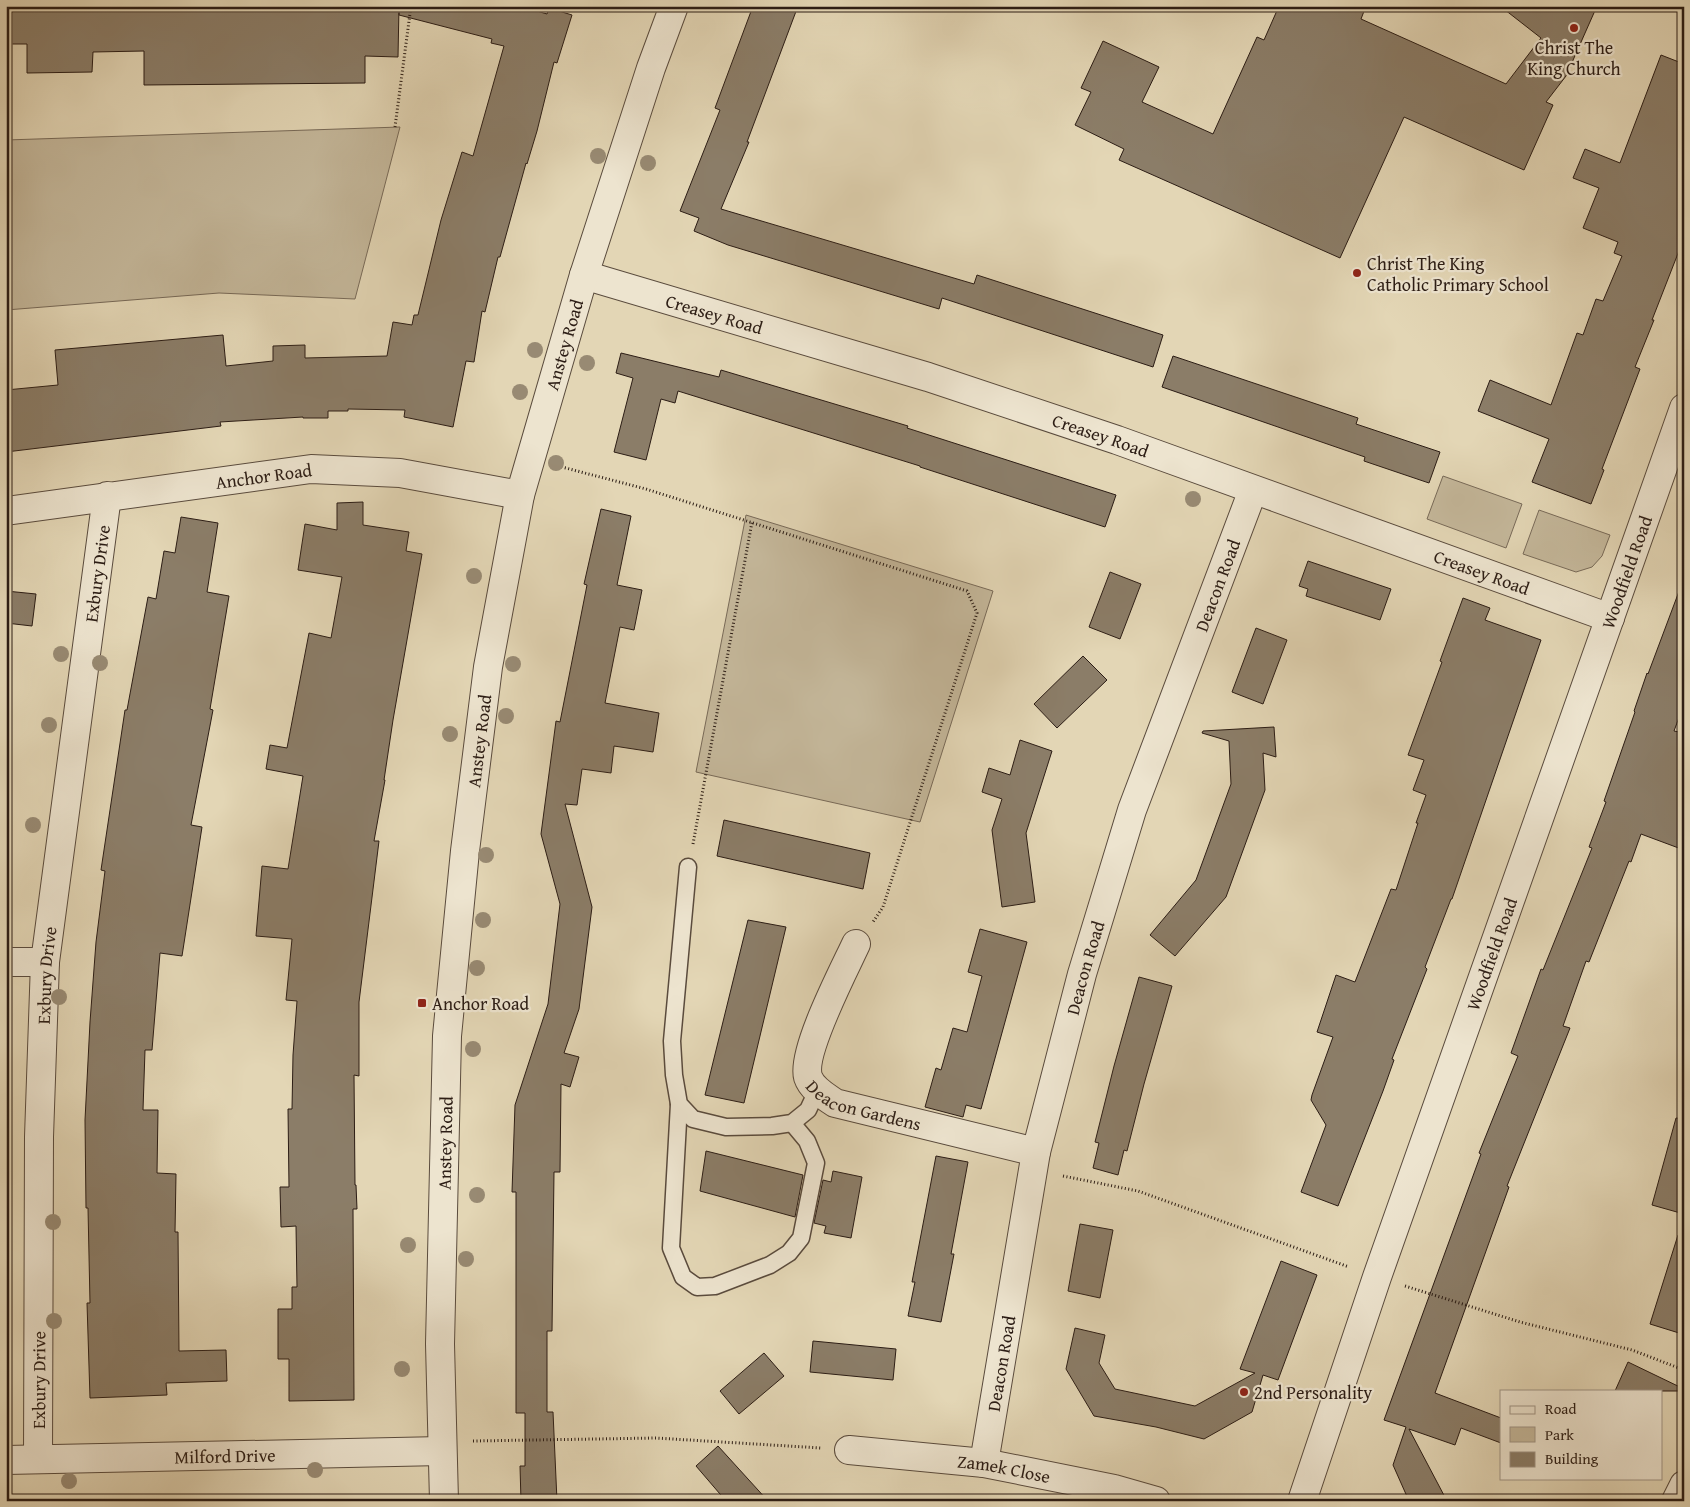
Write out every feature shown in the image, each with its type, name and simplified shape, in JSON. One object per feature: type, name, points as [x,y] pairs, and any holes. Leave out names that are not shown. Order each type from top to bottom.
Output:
[{"type":"street","name":"Anstey Road","points":[[444,1501],[441,1308],[447,1036],[465,851],[488,667],[520,495],[584,275],[651,68],[674,6]]},
{"type":"street","name":"Creasey Road","points":[[584,275],[928,377],[1117,440],[1610,618]]},
{"type":"street","name":"Woodfield Road","points":[[1302,1501],[1377,1277],[1684,408]]},
{"type":"street","name":"Anchor Road","points":[[6,511],[311,469],[400,473],[520,495]]},
{"type":"street","name":"Deacon Road","points":[[984,1463],[1034,1161],[1082,974],[1132,810],[1253,490]]},
{"type":"street","name":"Exbury Drive","points":[[38,1459],[39,1137],[45,962],[107,496]]},
{"type":"street","name":"Deacon Gardens","points":[[856,944],[818,1028],[809,1056],[808,1076],[817,1091],[834,1103],[1034,1161]]},
{"type":"street","points":[[6,962],[45,962]]},
{"type":"street","name":"Milford Drive","points":[[6,1460],[442,1446]]},
{"type":"street","name":"Zamek Close","points":[[849,1450],[984,1463],[1114,1489],[1156,1501]]},
{"type":"street","points":[[1676,1501],[1684,1485]]},
{"type":"lane","points":[[688,867],[672,1041],[678,1104],[671,1248],[683,1277],[697,1287],[715,1286],[770,1265],[789,1253],[801,1238],[816,1163],[808,1141],[792,1122]]},
{"type":"lane","points":[[678,1104],[693,1119],[726,1127],[772,1126],[792,1122],[808,1110],[817,1091]]},
{"type":"path","points":[[395,127],[411,6]]},
{"type":"path","points":[[531,458],[646,489],[967,591],[977,613],[883,908],[856,944]]},
{"type":"path","points":[[688,867],[752,522]]},
{"type":"path","points":[[1034,1161],[1138,1191],[1377,1277],[1520,1322],[1632,1350],[1684,1370]]},
{"type":"path","points":[[442,1446],[656,1438],[849,1450]]},
{"type":"green space","points":[[400,127],[355,299],[219,293],[6,310],[6,140]]},
{"type":"green space","points":[[1443,476],[1522,504],[1506,548],[1427,519]]},
{"type":"green space","points":[[1539,510],[1610,535],[1602,556],[1592,567],[1576,572],[1523,554]]},
{"type":"green space","points":[[746,515],[993,591],[920,822],[696,772]]},
{"type":"building","points":[[6,6],[399,6],[398,57],[365,56],[365,83],[144,85],[144,51],[93,52],[92,72],[27,73],[27,44],[6,44]]},
{"type":"building","points":[[400,6],[520,6],[547,14],[549,8],[572,15],[557,63],[554,62],[537,131],[526,163],[500,257],[498,257],[485,312],[482,311],[474,362],[466,361],[453,427],[404,417],[405,410],[348,409],[348,411],[328,411],[328,418],[303,417],[220,422],[221,426],[6,452],[6,390],[58,385],[55,350],[223,335],[226,366],[273,361],[273,346],[305,345],[305,358],[387,356],[393,322],[412,325],[414,315],[418,315],[441,220],[462,152],[473,156],[504,46],[491,43],[492,39],[399,15]]},
{"type":"building","points":[[753,6],[798,6],[747,142],[749,142],[721,209],[974,284],[977,275],[1163,335],[1153,367],[942,298],[939,309],[728,245],[694,231],[699,218],[680,211],[720,110],[715,108]]},
{"type":"building","points":[[1279,6],[1366,6],[1361,19],[1506,84],[1541,38],[1500,6],[1597,6],[1566,76],[1546,102],[1553,105],[1524,170],[1404,117],[1340,258],[1119,160],[1124,149],[1075,125],[1091,92],[1081,88],[1103,41],[1159,67],[1142,102],[1213,134],[1257,37],[1264,40]]},
{"type":"building","points":[[1661,55],[1684,64],[1684,238],[1635,367],[1640,369],[1602,469],[1604,470],[1591,504],[1532,482],[1549,439],[1478,411],[1490,380],[1551,405],[1577,333],[1583,335],[1596,299],[1603,301],[1622,256],[1614,253],[1618,242],[1583,228],[1599,188],[1573,178],[1585,149],[1620,163]]},
{"type":"building","points":[[621,353],[719,377],[721,370],[908,426],[907,428],[1116,495],[1105,527],[920,466],[678,391],[675,403],[661,399],[646,460],[614,452],[633,378],[616,373]]},
{"type":"building","points":[[1173,356],[1358,418],[1356,424],[1440,452],[1429,483],[1364,461],[1365,457],[1162,387]]},
{"type":"building","points":[[363,502],[363,525],[409,532],[406,551],[422,554],[374,841],[379,841],[359,1002],[359,1076],[354,1075],[357,1209],[353,1209],[354,1400],[289,1401],[289,1359],[278,1359],[278,1309],[292,1309],[292,1287],[297,1287],[296,1226],[281,1227],[280,1187],[289,1187],[288,1109],[292,1109],[297,1001],[286,1000],[292,939],[256,936],[262,866],[288,869],[303,776],[266,769],[270,745],[287,748],[309,633],[331,638],[342,577],[298,570],[305,524],[337,530],[337,503]]},
{"type":"building","points":[[601,509],[631,516],[617,585],[642,590],[634,630],[620,627],[605,703],[659,713],[653,752],[614,746],[611,773],[582,769],[577,805],[565,804],[592,907],[579,1009],[564,1053],[579,1057],[570,1087],[561,1084],[560,1172],[554,1172],[552,1331],[547,1331],[547,1412],[553,1412],[557,1501],[521,1501],[520,1466],[525,1466],[525,1413],[516,1413],[516,1192],[512,1192],[515,1105],[548,1004],[560,904],[541,834],[556,721],[560,722],[587,585],[584,584]]},
{"type":"building","points":[[181,517],[218,523],[207,592],[229,596],[210,709],[213,710],[191,825],[202,827],[182,956],[160,953],[152,1050],[145,1050],[143,1110],[158,1110],[157,1173],[176,1174],[175,1232],[178,1232],[179,1351],[226,1350],[227,1381],[166,1383],[167,1395],[90,1398],[87,1303],[90,1303],[85,1120],[96,942],[105,871],[101,870],[125,710],[127,710],[148,597],[156,599],[164,551],[175,553]]},
{"type":"building","points":[[1308,561],[1391,589],[1380,620],[1306,596],[1308,589],[1299,586]]},
{"type":"building","points":[[1110,572],[1141,584],[1120,639],[1089,627]]},
{"type":"building","points":[[1681,586],[1684,587],[1684,704],[1674,731],[1684,733],[1684,850],[1641,834],[1589,962],[1586,961],[1563,1026],[1570,1028],[1507,1186],[1509,1187],[1435,1393],[1500,1418],[1500,1443],[1461,1428],[1455,1445],[1409,1429],[1447,1501],[1409,1501],[1393,1465],[1406,1427],[1384,1420],[1481,1154],[1479,1153],[1518,1056],[1511,1053],[1541,969],[1543,970],[1592,848],[1589,847],[1606,802],[1604,801]]},
{"type":"building","points":[[6,591],[36,594],[32,626],[6,623]]},
{"type":"building","points":[[1463,598],[1490,608],[1485,620],[1541,640],[1452,899],[1425,967],[1427,969],[1392,1059],[1394,1060],[1383,1091],[1338,1206],[1301,1192],[1326,1125],[1311,1100],[1333,1037],[1317,1032],[1336,975],[1355,982],[1391,889],[1396,890],[1426,795],[1413,790],[1424,760],[1408,755]]},
{"type":"building","points":[[1256,628],[1287,640],[1263,704],[1232,692]]},
{"type":"building","points":[[1083,656],[1107,680],[1057,728],[1034,704]]},
{"type":"building","points":[[1274,727],[1276,757],[1263,753],[1265,790],[1226,897],[1175,956],[1150,935],[1196,880],[1231,784],[1229,741],[1202,733],[1203,731]]},
{"type":"building","points":[[1020,740],[1052,751],[1026,833],[1035,902],[1002,907],[992,830],[1002,799],[982,792],[989,768],[1010,775]]},
{"type":"building","points":[[724,820],[870,853],[863,889],[717,856]]},
{"type":"building","points":[[748,920],[786,927],[744,1103],[705,1095]]},
{"type":"building","points":[[980,929],[1027,942],[981,1109],[966,1105],[963,1117],[925,1107],[936,1068],[941,1070],[953,1028],[967,1032],[982,976],[968,972]]},
{"type":"building","points":[[1139,977],[1172,986],[1127,1151],[1124,1150],[1118,1175],[1093,1168],[1099,1143],[1095,1142]]},
{"type":"building","points":[[1676,1118],[1684,1119],[1684,1214],[1652,1205]]},
{"type":"building","points":[[706,1151],[803,1175],[795,1217],[700,1191]]},
{"type":"building","points":[[936,1156],[968,1162],[951,1254],[954,1254],[941,1322],[908,1316],[915,1282],[912,1282]]},
{"type":"building","points":[[833,1171],[862,1177],[851,1238],[824,1233],[826,1226],[814,1223],[823,1180],[831,1182]]},
{"type":"building","points":[[1080,1224],[1113,1230],[1100,1298],[1068,1291]]},
{"type":"building","points":[[1678,1235],[1684,1236],[1684,1319],[1679,1333],[1650,1324]]},
{"type":"building","points":[[1281,1261],[1317,1275],[1278,1380],[1263,1375],[1252,1412],[1204,1439],[1156,1427],[1094,1416],[1066,1369],[1075,1328],[1105,1335],[1099,1363],[1115,1389],[1195,1406],[1255,1373],[1240,1369]]},
{"type":"building","points":[[813,1341],[896,1349],[893,1380],[810,1372]]},
{"type":"building","points":[[764,1353],[784,1376],[739,1414],[720,1391]]},
{"type":"building","points":[[1628,1362],[1684,1389],[1684,1391],[1662,1390],[1615,1390]]},
{"type":"building","points":[[718,1446],[768,1501],[726,1501],[696,1466]]},
{"type":"place","name":"Christ The King Church","points":[[1574,28]]},
{"type":"place","name":"Christ The King Catholic Primary School","points":[[1357,273]]},
{"type":"place","name":"Anchor Road","points":[[422,1003]]},
{"type":"place","name":"2nd Personality","points":[[1244,1392]]}]
